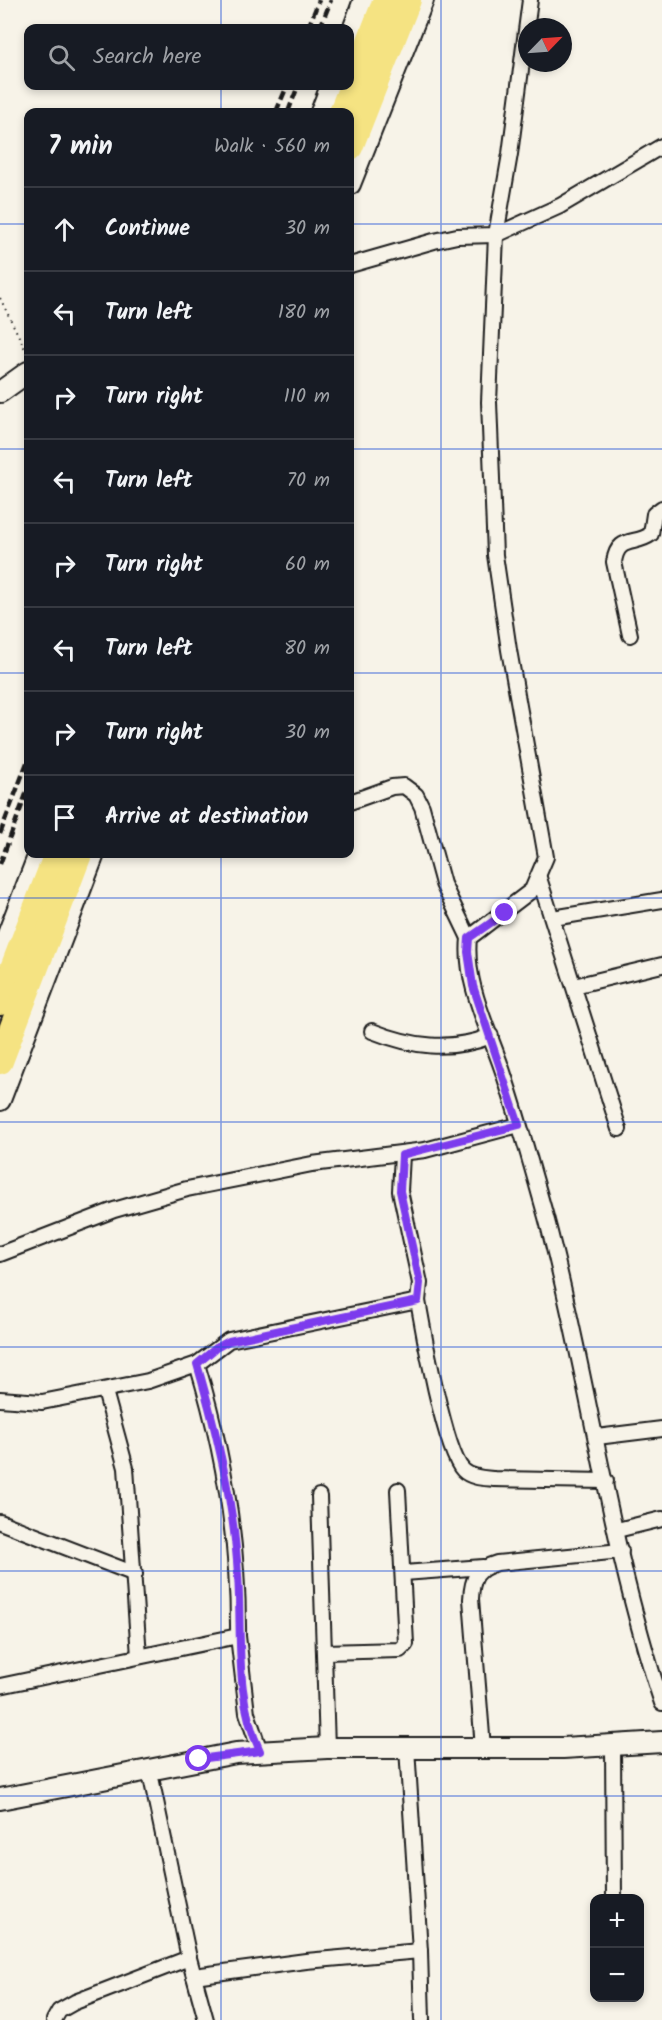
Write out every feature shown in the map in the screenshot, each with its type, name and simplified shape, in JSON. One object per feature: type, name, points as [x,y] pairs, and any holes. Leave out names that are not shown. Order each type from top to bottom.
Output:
[{"type":"highway","points":[[354,81],[386,0]]},
{"type":"highway","points":[[354,137],[408,0]]},
{"type":"highway","points":[[344,108],[351,90]]},
{"type":"highway","points":[[0,1002],[55,858]]},
{"type":"highway","points":[[0,1061],[77,858]]},
{"type":"street","points":[[354,27],[364,0]]},
{"type":"street","points":[[354,174],[423,0]]},
{"type":"street","points":[[469,938],[532,890],[546,857],[509,650],[492,531],[489,402],[496,235],[510,154],[530,0]]},
{"type":"street","points":[[323,108],[330,90]]},
{"type":"street","points":[[354,264],[457,236],[496,235],[560,206],[662,146]]},
{"type":"street","points":[[0,392],[24,375]]},
{"type":"street","points":[[630,635],[614,562],[615,552],[623,543],[645,538],[651,534],[654,514],[662,508]]},
{"type":"street","points":[[354,801],[392,787],[404,786],[416,795],[422,807],[443,884],[469,938],[469,969],[519,1125],[546,1219],[621,1551],[650,1666],[662,1703]]},
{"type":"street","points":[[0,955],[37,858]]},
{"type":"street","points":[[0,1100],[92,858]]},
{"type":"street","points":[[539,878],[619,1129]]},
{"type":"street","points":[[553,918],[662,900]]},
{"type":"street","points":[[574,986],[662,965]]},
{"type":"street","points":[[372,1031],[404,1042],[447,1047],[470,1044],[491,1036]]},
{"type":"street","points":[[0,1254],[114,1210],[187,1189],[312,1164],[402,1155],[519,1125]]},
{"type":"street","points":[[402,1155],[400,1191],[420,1283],[418,1301],[425,1341],[450,1443],[464,1471],[477,1477],[494,1479],[606,1481]]},
{"type":"street","points":[[0,1399],[42,1402],[148,1381],[197,1364],[216,1348],[229,1341],[418,1301]]},
{"type":"street","points":[[197,1364],[215,1429],[231,1515],[238,1577],[238,1636],[247,1713],[260,1751]]},
{"type":"street","points":[[105,1391],[126,1468],[139,1656]]},
{"type":"street","points":[[597,1437],[662,1429]]},
{"type":"street","points":[[324,1652],[400,1650],[406,1644],[398,1490]]},
{"type":"street","points":[[319,1496],[327,1748]]},
{"type":"street","points":[[617,1530],[662,1519]]},
{"type":"street","points":[[0,1522],[135,1574]]},
{"type":"street","points":[[404,1573],[483,1567],[621,1551]]},
{"type":"street","points":[[483,1567],[476,1574],[471,1599],[483,1748]]},
{"type":"street","points":[[0,1686],[238,1636]]},
{"type":"street","points":[[0,1799],[148,1768],[260,1751],[327,1748],[614,1746],[662,1742]]},
{"type":"street","points":[[614,1746],[614,1894]]},
{"type":"street","points":[[407,1748],[420,1951],[422,2020]]},
{"type":"street","points":[[148,1768],[189,1958],[206,2020]]},
{"type":"street","points":[[194,1976],[306,1961],[420,1951]]},
{"type":"street","points":[[54,2020],[59,2011],[75,2002],[189,1958]]},
{"type":"path","points":[[0,298],[24,348]]},
{"type":"railway","points":[[310,24],[319,0]]},
{"type":"railway","points":[[322,24],[331,0]]},
{"type":"railway","points":[[278,108],[285,90]]},
{"type":"railway","points":[[290,108],[296,90]]},
{"type":"railway","points":[[0,834],[24,771]]},
{"type":"railway","points":[[0,864],[24,800]]},
{"type":"route","points":[[199,1759],[260,1751],[252,1734],[243,1694],[238,1636],[238,1577],[231,1515],[215,1429],[197,1364],[216,1348],[229,1341],[418,1301],[420,1283],[413,1247],[404,1220],[400,1191],[402,1155],[519,1125],[469,969],[469,938],[483,926],[505,913]]}]
